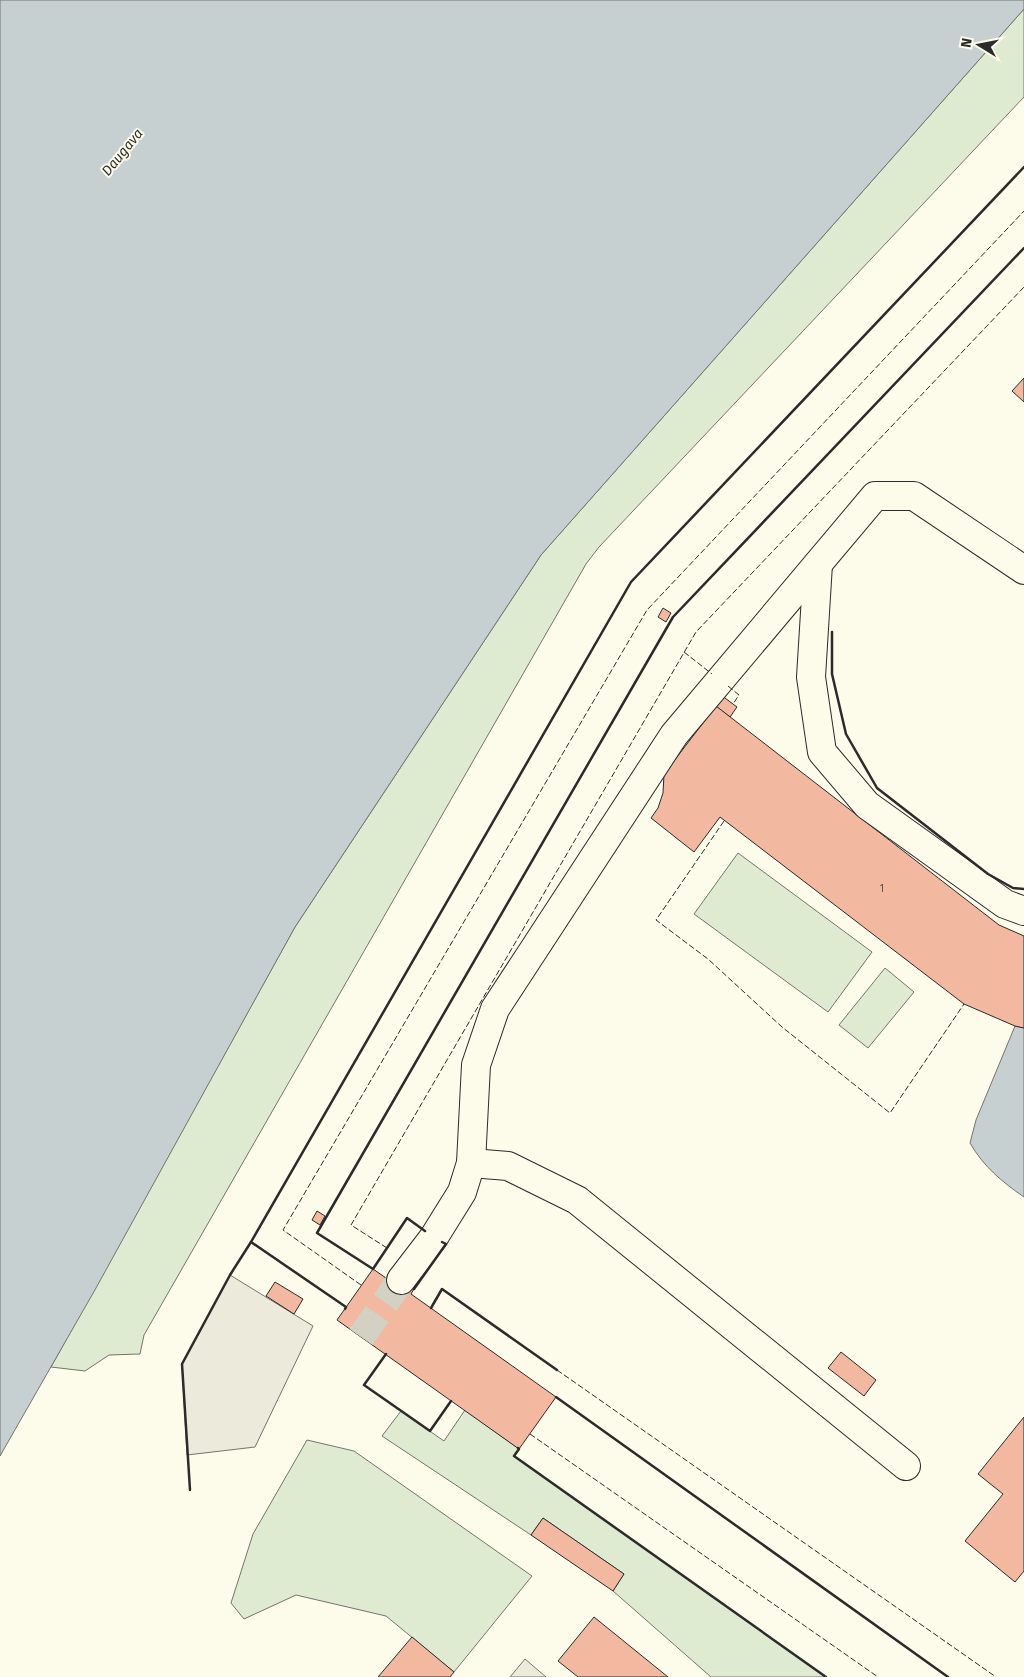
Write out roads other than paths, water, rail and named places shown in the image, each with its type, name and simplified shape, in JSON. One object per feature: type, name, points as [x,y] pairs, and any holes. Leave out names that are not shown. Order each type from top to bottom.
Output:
[{"type":"lane","points":[[401,1280],[434,1237],[462,1192],[471,1163],[476,1065],[495,1009],[674,736],[875,496],[914,496],[1024,570]]},
{"type":"lane","points":[[818,564],[811,677],[822,752],[868,805],[1005,904],[1024,911]]},
{"type":"lane","points":[[471,1163],[508,1166],[577,1200],[906,1466]]},
{"type":"water","name":"Daugava","points":[[0,0],[1024,0],[1024,9],[541,555],[295,927],[96,1288],[0,1456]]},
{"type":"water","points":[[1015,1026],[1024,1028],[1024,1197],[994,1173],[970,1143],[976,1120]]},
{"type":"tunnel","points":[[361,1337],[401,1280]]}]
